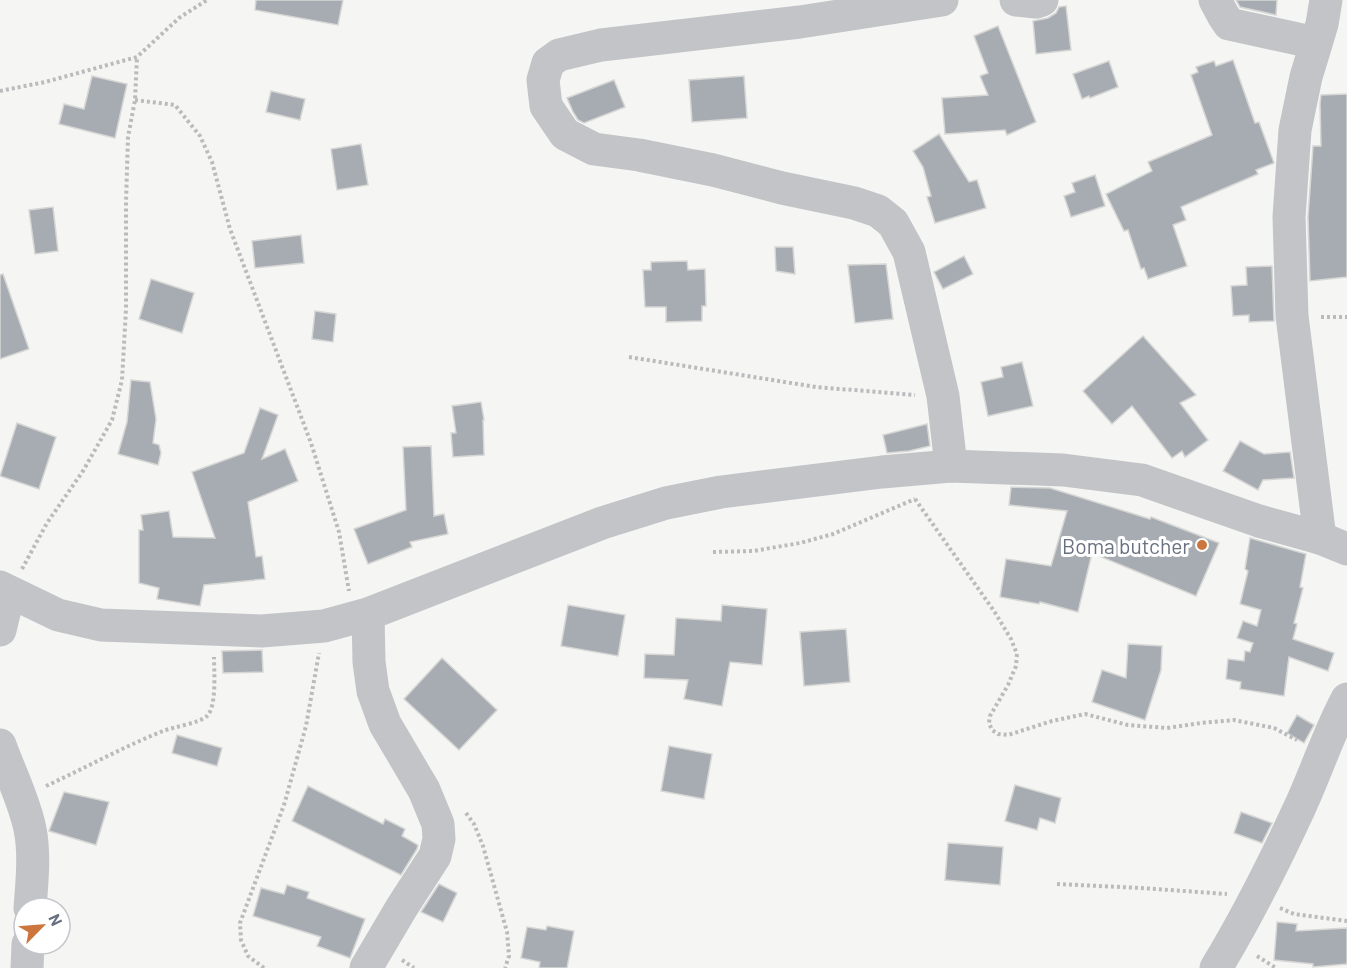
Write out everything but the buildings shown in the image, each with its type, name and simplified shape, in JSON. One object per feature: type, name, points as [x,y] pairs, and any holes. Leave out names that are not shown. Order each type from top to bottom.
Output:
[{"type":"street","points":[[942,0],[800,22],[601,45],[559,55],[548,63],[543,80],[546,106],[564,134],[594,149],[639,155],[854,203],[878,211],[893,223],[909,252],[943,396],[951,466]]},
{"type":"street","points":[[1016,0],[1036,2],[1042,0]]},
{"type":"street","points":[[1215,0],[1229,24],[1316,43]]},
{"type":"street","points":[[0,630],[5,590],[58,615],[101,625],[262,631],[349,620],[602,523],[666,503],[721,492],[951,466],[1063,470],[1142,480],[1259,521],[1334,543],[1292,316],[1289,218],[1294,130],[1306,77],[1322,24],[1326,0]]},
{"type":"street","points":[[349,620],[369,662],[373,690],[385,724],[424,790],[438,824],[439,839],[435,856],[366,968]]},
{"type":"street","points":[[1216,968],[1256,897],[1300,808],[1347,699]]},
{"type":"street","points":[[0,745],[30,829],[33,868],[31,896]]},
{"type":"path","points":[[0,91],[45,82],[137,57],[179,18],[207,0]]},
{"type":"path","points":[[5,590],[83,471],[112,420],[115,410],[122,380],[126,309],[128,137],[135,100],[137,57]]},
{"type":"path","points":[[135,100],[175,105],[200,136],[212,162],[230,229],[311,443],[339,532],[349,620],[306,726],[284,805],[240,923],[241,940],[248,956],[264,968]]},
{"type":"path","points":[[629,357],[816,387],[943,396]]},
{"type":"path","points":[[713,552],[753,552],[833,534],[915,499],[936,483],[951,466]]},
{"type":"path","points":[[915,499],[994,611],[1017,654],[1016,666],[1008,685],[990,716],[989,723],[998,735],[1008,735],[1052,721],[1085,714],[1128,725],[1167,728],[1234,720],[1274,728],[1324,753]]},
{"type":"path","points":[[19,796],[39,789],[163,731],[206,716],[211,707],[214,683],[214,630]]},
{"type":"path","points":[[464,811],[474,824],[483,846],[507,932],[509,956],[505,968]]},
{"type":"path","points":[[1057,884],[1256,897],[1293,914],[1347,921]]},
{"type":"place","name":"Boma butcher","points":[[1202,545]]}]
